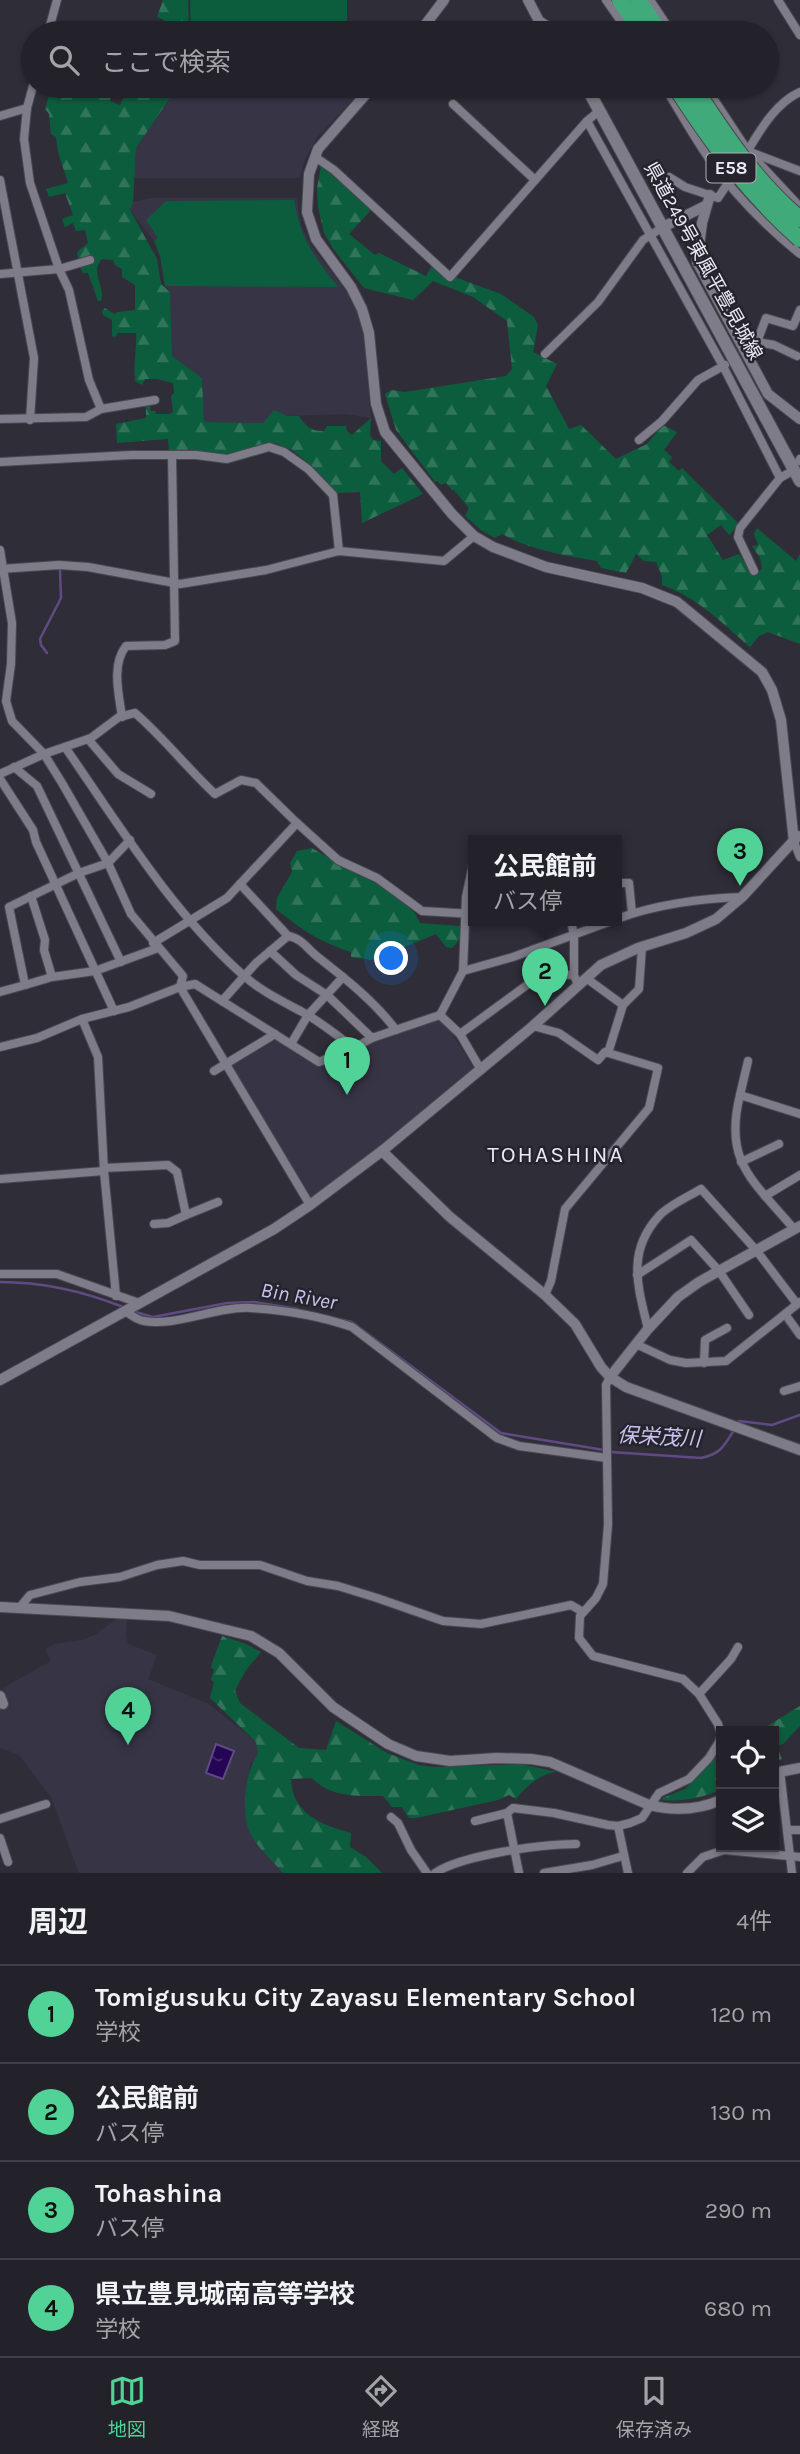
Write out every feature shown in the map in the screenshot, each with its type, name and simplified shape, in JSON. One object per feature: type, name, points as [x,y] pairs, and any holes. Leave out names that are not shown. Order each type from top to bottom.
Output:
[{"type":"highway","points":[[620,0],[634,21]]},
{"type":"highway","points":[[638,0],[652,21]]},
{"type":"highway","name":"E58","points":[[683,98],[737,175],[760,202],[800,239]]},
{"type":"highway","name":"E58","points":[[701,98],[741,156],[800,219]]},
{"type":"main road","name":"県道249号東風平豊見城線","points":[[592,98],[663,227],[740,354],[786,455],[799,466]]},
{"type":"street","points":[[51,21],[57,0]]},
{"type":"street","points":[[428,21],[444,0]]},
{"type":"street","points":[[528,0],[539,21]]},
{"type":"street","points":[[606,0],[621,21]]},
{"type":"street","points":[[650,0],[663,21]]},
{"type":"street","points":[[778,0],[800,35]]},
{"type":"street","points":[[545,354],[598,302],[643,240],[709,200],[718,198],[768,120],[787,98],[800,92]]},
{"type":"street","points":[[30,98],[24,139],[30,183],[59,269],[69,290],[89,380],[101,409]]},
{"type":"street","points":[[362,98],[323,141],[315,157],[307,187],[307,212],[310,225],[324,253],[351,287],[362,309],[369,333],[376,404],[384,432],[452,514],[474,536],[493,547],[546,567],[642,588],[677,602],[762,672],[772,690],[781,720],[800,857]]},
{"type":"street","points":[[672,98],[710,159],[728,182],[775,233],[800,254]]},
{"type":"street","points":[[713,98],[748,151],[800,207]]},
{"type":"street","points":[[453,104],[535,180]]},
{"type":"street","points":[[0,116],[27,108]]},
{"type":"street","points":[[315,157],[334,170],[450,277],[587,121],[599,111]]},
{"type":"street","points":[[587,121],[723,366],[780,478]]},
{"type":"street","points":[[748,151],[800,171]]},
{"type":"street","points":[[669,177],[709,200]]},
{"type":"street","points":[[0,180],[34,358],[30,420]]},
{"type":"street","points":[[709,200],[698,244],[697,262],[740,354],[768,394],[800,419]]},
{"type":"street","points":[[0,274],[59,269],[90,260]]},
{"type":"street","points":[[639,440],[662,421],[698,380],[757,342],[766,318],[793,326],[800,310]]},
{"type":"street","points":[[757,342],[774,345],[797,356]]},
{"type":"street","points":[[0,419],[86,417],[101,409],[155,400]]},
{"type":"street","points":[[0,462],[131,454],[196,455],[227,459],[269,447],[284,452],[307,469],[333,495],[339,551]]},
{"type":"street","points":[[122,716],[118,692],[120,654],[126,646],[165,645],[175,641],[172,455]]},
{"type":"street","points":[[754,571],[738,537],[740,528],[780,478],[799,466]]},
{"type":"street","points":[[1,569],[60,565],[88,567],[180,584],[266,570],[339,551],[444,561],[474,536]]},
{"type":"street","points":[[0,550],[12,623],[11,664],[6,701],[12,721],[44,754],[108,863],[131,915],[183,976],[180,987],[310,1205]]},
{"type":"street","points":[[114,1011],[36,842],[33,830],[0,777],[14,767],[44,754],[88,740],[122,716],[135,713],[157,732],[215,794],[242,780],[256,783],[338,860],[377,878],[422,911],[468,914]]},
{"type":"street","points":[[0,722],[12,721]]},
{"type":"street","points":[[88,740],[118,774],[151,794]]},
{"type":"street","points":[[65,747],[190,919],[244,976],[279,1002],[308,1015],[354,1048]]},
{"type":"street","points":[[14,767],[37,786],[121,962]]},
{"type":"street","points":[[0,992],[52,977],[95,971],[156,946],[190,919],[227,898],[297,823]]},
{"type":"street","points":[[0,1380],[274,1229],[310,1205],[382,1151],[481,1070],[533,1026],[579,979],[601,965],[642,947],[686,933],[716,919],[742,897],[797,838]]},
{"type":"street","points":[[25,985],[9,907],[79,873],[108,863],[130,840]]},
{"type":"street","points":[[622,883],[629,883],[632,913]]},
{"type":"street","points":[[240,884],[288,936],[306,945],[316,956],[363,992],[396,1030]]},
{"type":"street","points":[[31,896],[45,940],[44,950],[52,977]]},
{"type":"street","points":[[622,917],[720,897],[742,897]]},
{"type":"street","points":[[0,919],[11,918]]},
{"type":"street","points":[[0,1047],[37,1038],[82,1019],[195,984],[319,1062],[372,1038],[440,1015],[463,971],[468,924]]},
{"type":"street","points":[[572,926],[579,979]]},
{"type":"street","points":[[463,971],[513,957],[600,926]]},
{"type":"street","points":[[222,1001],[244,976],[288,936]]},
{"type":"street","points":[[608,1053],[623,1004],[639,989],[642,947]]},
{"type":"street","points":[[270,951],[296,975],[327,995],[372,1038]]},
{"type":"street","points":[[460,1034],[542,974],[579,979],[623,1004]]},
{"type":"street","points":[[291,1044],[308,1015],[343,977]]},
{"type":"street","points":[[440,1015],[460,1034],[481,1070]]},
{"type":"street","points":[[82,1019],[98,1056],[104,1170],[116,1296]]},
{"type":"street","points":[[533,1026],[559,1033],[598,1060],[605,1052],[658,1068],[649,1108],[565,1209],[551,1281],[545,1295]]},
{"type":"street","points":[[214,1071],[275,1034]]},
{"type":"street","points":[[475,1821],[507,1813],[513,1808],[618,1826],[642,1818],[659,1793],[689,1779],[709,1758],[719,1742],[721,1734],[718,1724],[699,1694],[683,1679],[593,1656],[579,1638],[580,1616],[596,1598],[603,1584],[608,1525],[607,1385],[610,1377],[648,1329],[678,1297],[797,1227],[752,1181],[741,1162],[734,1131],[748,1061]]},
{"type":"street","points":[[740,1095],[800,1114]]},
{"type":"street","points":[[741,1162],[779,1144]]},
{"type":"street","points":[[382,1151],[450,1217],[545,1295],[575,1324],[610,1377],[626,1387],[727,1426],[800,1450]]},
{"type":"street","points":[[0,1179],[168,1165],[177,1172],[186,1215]]},
{"type":"street","points":[[765,1196],[800,1175]]},
{"type":"street","points":[[638,1345],[670,1360],[704,1363],[726,1361],[799,1303],[701,1189],[661,1214],[648,1231],[640,1250],[636,1266],[648,1329]]},
{"type":"street","points":[[155,1224],[168,1223],[218,1202]]},
{"type":"street","points":[[637,1275],[691,1240],[719,1271],[749,1315]]},
{"type":"street","points":[[0,1274],[57,1274],[116,1296],[131,1308],[141,1321],[162,1322],[208,1312],[249,1308],[331,1320],[352,1327],[496,1438],[519,1446],[607,1457]]},
{"type":"street","points":[[785,1314],[800,1335]]},
{"type":"street","points":[[704,1363],[705,1340],[727,1328]]},
{"type":"street","points":[[784,1391],[800,1386]]},
{"type":"street","points":[[20,1607],[30,1595],[183,1561],[200,1565],[260,1565],[307,1581],[338,1586],[443,1621],[481,1624],[572,1605],[583,1612]]},
{"type":"street","points":[[0,1607],[169,1616],[251,1636],[279,1653],[333,1707],[388,1744],[416,1756],[450,1761],[497,1758],[550,1762],[664,1809],[686,1809],[716,1801]]},
{"type":"street","points":[[699,1694],[731,1659],[738,1647]]},
{"type":"street","points":[[779,1772],[800,1768]]},
{"type":"street","points":[[779,1784],[792,1873]]},
{"type":"street","points":[[0,1819],[46,1804]]},
{"type":"street","points":[[507,1813],[519,1873]]},
{"type":"street","points":[[391,1817],[398,1824],[427,1873]]},
{"type":"street","points":[[618,1826],[628,1873]]},
{"type":"street","points":[[787,1830],[800,1830]]},
{"type":"street","points":[[0,1838],[8,1862]]},
{"type":"street","points":[[435,1873],[448,1866],[514,1850],[546,1844],[576,1844]]},
{"type":"street","points":[[687,1873],[703,1857],[724,1850],[800,1857]]},
{"type":"street","points":[[544,1873],[592,1865],[623,1856]]},
{"type":"shaded area","points":[[170,98],[354,98],[317,137],[305,159],[300,178],[134,178],[136,148]]},
{"type":"shaded area","points":[[150,198],[297,198],[301,225],[311,246],[347,291],[357,311],[363,332],[371,418],[345,414],[287,416],[263,423],[204,422],[202,378],[172,356],[170,292],[165,286],[160,256],[154,241],[130,210],[133,202]]},
{"type":"shaded area","points":[[434,1019],[445,1023],[476,1071],[312,1199],[229,1065],[275,1036],[319,1064]]},
{"type":"shaded area","points":[[118,1618],[127,1620],[128,1644],[157,1655],[148,1679],[209,1704],[256,1742],[258,1754],[250,1765],[246,1808],[250,1834],[283,1873],[79,1873],[51,1797],[19,1755],[0,1748],[0,1705],[8,1701],[3,1688],[51,1661],[45,1649],[55,1644],[83,1640]]},
{"type":"green space","points":[[163,0],[188,0],[189,21],[164,21],[157,17]]},
{"type":"green space","points":[[190,0],[347,0],[347,21],[191,21]]},
{"type":"green space","points":[[48,98],[111,98],[110,101],[120,105],[123,98],[170,98],[136,148],[133,202],[130,210],[157,259],[161,284],[170,292],[172,356],[202,378],[204,422],[263,423],[274,410],[287,416],[299,416],[306,425],[315,430],[324,431],[327,426],[346,426],[352,435],[371,418],[370,435],[373,440],[381,441],[381,461],[394,474],[402,468],[423,494],[362,523],[360,492],[337,493],[312,466],[292,450],[274,443],[228,455],[169,451],[168,439],[117,443],[116,424],[146,418],[146,406],[150,406],[151,411],[156,414],[173,412],[173,383],[145,379],[142,385],[135,381],[136,333],[118,333],[115,337],[112,336],[112,320],[103,315],[102,311],[105,308],[114,314],[135,310],[135,285],[122,277],[122,269],[115,265],[113,260],[102,259],[97,269],[102,295],[101,301],[98,301],[88,273],[83,273],[77,252],[88,243],[85,230],[76,231],[73,223],[65,227],[62,219],[73,215],[65,193],[49,197],[46,189],[68,183],[56,137],[51,134],[49,114],[45,109]]},
{"type":"green space","points":[[321,166],[372,209],[349,234],[375,255],[379,253],[426,276],[433,264],[452,276],[501,294],[534,317],[538,325],[533,352],[557,364],[546,386],[569,429],[581,425],[616,459],[647,444],[663,425],[677,432],[664,450],[672,457],[669,462],[679,471],[682,468],[739,524],[729,535],[721,525],[707,535],[723,560],[739,554],[753,575],[762,569],[760,558],[752,546],[758,545],[754,534],[757,528],[796,561],[800,554],[800,644],[768,632],[759,636],[750,647],[687,596],[662,585],[662,576],[656,562],[644,561],[636,554],[626,573],[601,568],[597,561],[536,548],[502,534],[495,538],[465,516],[469,508],[446,483],[441,485],[435,482],[396,430],[385,394],[391,390],[405,392],[506,376],[512,369],[507,321],[473,297],[433,281],[413,300],[364,288],[324,233],[317,188]]},
{"type":"green space","points":[[294,200],[309,246],[338,287],[165,286],[160,256],[154,241],[158,238],[146,220],[166,201]]},
{"type":"green space","points":[[312,848],[356,874],[376,881],[414,912],[420,923],[460,926],[460,939],[452,948],[446,947],[436,934],[373,960],[351,957],[351,952],[312,935],[276,909],[277,898],[292,872],[290,863],[297,851]]},
{"type":"green space","points":[[222,1636],[261,1652],[246,1670],[235,1690],[240,1703],[299,1748],[326,1750],[336,1721],[387,1753],[419,1765],[435,1767],[521,1764],[557,1772],[539,1778],[516,1799],[509,1795],[498,1800],[416,1818],[409,1818],[402,1807],[392,1807],[383,1796],[345,1794],[319,1785],[312,1778],[291,1779],[297,1801],[303,1809],[320,1822],[351,1833],[350,1847],[366,1857],[382,1873],[283,1873],[258,1845],[248,1826],[245,1805],[247,1782],[258,1754],[256,1742],[210,1698],[214,1682],[211,1680],[214,1670],[211,1668]]},
{"type":"green space","points":[[800,1706],[800,1726],[783,1744],[779,1745],[779,1726],[767,1726]]},
{"type":"green space","points":[[716,1756],[716,1791],[692,1799],[662,1800],[685,1789]]},
{"type":"water","points":[[216,1744],[234,1751],[223,1779],[206,1773]]},
{"type":"waterway","points":[[47,653],[40,639],[61,598],[60,570]]},
{"type":"waterway","name":"Bin River","points":[[0,1282],[63,1288],[123,1307]]},
{"type":"waterway","name":"Bin River","points":[[132,1311],[153,1317],[227,1303],[254,1302],[298,1309]]},
{"type":"waterway","name":"Bin River","points":[[304,1311],[352,1322],[501,1433],[604,1450]]},
{"type":"waterway","name":"Bin River","points":[[737,1424],[739,1421],[772,1425],[800,1415]]},
{"type":"waterway","name":"保栄茂川","points":[[611,1452],[701,1458],[721,1448],[734,1430]]},
{"type":"place","name":"Tohashina","points":[[740,886]]},
{"type":"place","name":"公民館前","points":[[545,1006]]},
{"type":"place","name":"Tomigusuku City Zayasu Elementary School","points":[[347,1095]]},
{"type":"place","name":"県立豊見城南高等学校","points":[[128,1745]]},
{"type":"district","name":"TOHASHINA","points":[[556,1154]]}]
